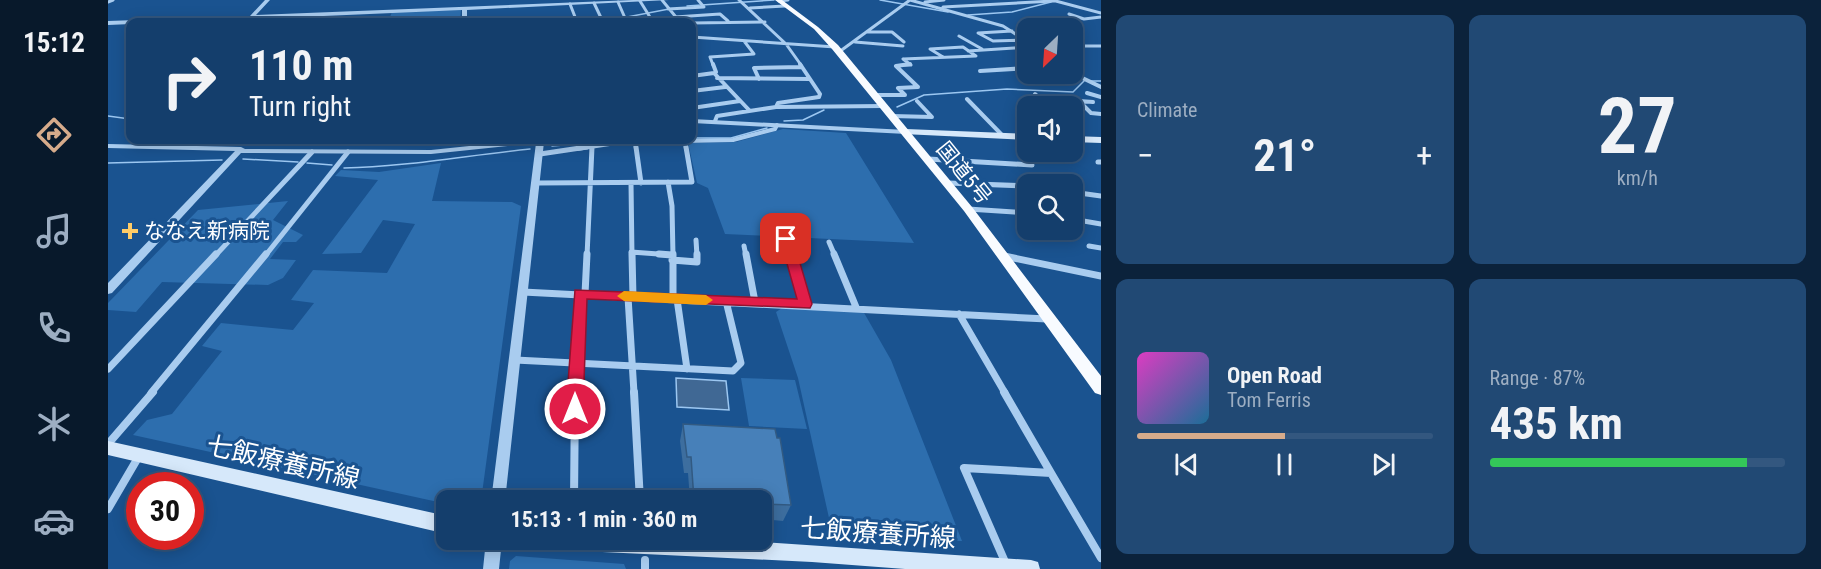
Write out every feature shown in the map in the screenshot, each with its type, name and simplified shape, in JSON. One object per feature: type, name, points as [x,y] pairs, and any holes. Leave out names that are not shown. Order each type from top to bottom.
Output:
[{"type":"highway","name":"国道5号","points":[[783,2],[816,28],[837,49],[906,132],[968,209],[1100,386]]},
{"type":"main road","points":[[906,132],[1017,137]]},
{"type":"main road","points":[[1083,139],[1101,140]]},
{"type":"main road","name":"七飯療養所線","points":[[108,448],[436,522]]},
{"type":"main road","name":"七飯療養所線","points":[[622,550],[644,554],[746,549],[1031,569]]},
{"type":"street","points":[[108,2],[113,0]]},
{"type":"street","points":[[251,17],[268,0]]},
{"type":"street","points":[[662,0],[675,17],[720,14],[732,24],[765,22]]},
{"type":"street","points":[[227,18],[668,0]]},
{"type":"street","points":[[668,9],[704,7],[698,0]]},
{"type":"street","points":[[739,0],[765,22],[788,47],[820,94],[819,97],[778,103],[776,107]]},
{"type":"street","points":[[696,38],[744,40],[788,47],[837,49],[855,42],[910,0],[986,21],[1017,34]]},
{"type":"street","points":[[918,2],[944,0]]},
{"type":"street","points":[[937,8],[1053,0],[1101,15]]},
{"type":"street","points":[[640,1],[651,18]]},
{"type":"street","points":[[618,2],[625,18]]},
{"type":"street","points":[[749,8],[783,2]]},
{"type":"street","points":[[594,3],[601,18]]},
{"type":"street","points":[[570,4],[575,18]]},
{"type":"street","points":[[464,8],[465,18]]},
{"type":"street","points":[[1069,14],[1084,19],[1101,15]]},
{"type":"street","points":[[696,23],[729,21]]},
{"type":"street","points":[[108,23],[126,22]]},
{"type":"street","points":[[855,42],[878,42],[884,46],[903,44],[892,32],[868,32]]},
{"type":"street","points":[[1017,32],[978,33],[993,41],[1017,41]]},
{"type":"street","points":[[959,36],[983,50]]},
{"type":"street","points":[[744,40],[753,54],[710,57],[717,78],[749,110]]},
{"type":"street","points":[[1083,46],[1101,46]]},
{"type":"street","points":[[1091,46],[1101,52]]},
{"type":"street","points":[[874,95],[904,95],[898,88],[918,87],[896,66],[911,65],[903,59],[976,56],[963,47],[930,49],[943,57]]},
{"type":"street","points":[[968,51],[1017,48]]},
{"type":"street","points":[[759,79],[754,68],[802,67]]},
{"type":"street","points":[[980,71],[1017,69]]},
{"type":"street","points":[[696,75],[714,73]]},
{"type":"street","points":[[717,78],[809,79]]},
{"type":"street","points":[[1083,78],[1101,87]]},
{"type":"street","points":[[696,91],[725,87]]},
{"type":"street","points":[[1087,93],[1101,97]]},
{"type":"street","points":[[967,99],[1003,136]]},
{"type":"street","points":[[696,107],[740,101]]},
{"type":"street","points":[[892,116],[932,117],[917,101]]},
{"type":"street","points":[[1093,102],[1079,101],[1091,113],[1101,114]]},
{"type":"street","points":[[715,121],[717,116],[776,107],[884,106]]},
{"type":"street","points":[[696,121],[906,132]]},
{"type":"street","points":[[696,141],[733,140],[775,129],[777,125]]},
{"type":"street","points":[[108,290],[239,151],[450,151],[509,144]]},
{"type":"street","points":[[499,490],[541,144]]},
{"type":"street","points":[[540,154],[609,144]]},
{"type":"street","points":[[635,144],[641,183]]},
{"type":"street","points":[[537,183],[692,182],[686,144]]},
{"type":"street","points":[[108,146],[241,149],[239,151]]},
{"type":"street","points":[[574,490],[575,363],[583,294],[592,146]]},
{"type":"street","points":[[108,369],[312,152]]},
{"type":"street","points":[[108,444],[217,316],[348,152]]},
{"type":"street","points":[[928,159],[1032,165]]},
{"type":"street","points":[[668,182],[675,299],[687,369]]},
{"type":"street","points":[[631,183],[631,367],[639,490]]},
{"type":"street","points":[[948,183],[1017,186]]},
{"type":"street","points":[[1083,194],[1101,196]]},
{"type":"street","points":[[968,209],[1017,212]]},
{"type":"street","points":[[1083,221],[1101,224]]},
{"type":"street","points":[[786,239],[805,304]]},
{"type":"street","points":[[631,252],[697,262],[696,240]]},
{"type":"street","points":[[829,242],[856,307]]},
{"type":"street","points":[[744,246],[755,302]]},
{"type":"street","points":[[1089,246],[1101,248]]},
{"type":"street","points":[[1003,256],[1101,276]]},
{"type":"street","points":[[524,292],[805,304],[1051,319]]},
{"type":"street","points":[[514,360],[733,371],[739,368],[741,363],[726,301]]},
{"type":"street","points":[[959,314],[1101,558]]},
{"type":"street","points":[[108,509],[139,455]]},
{"type":"street","points":[[1007,567],[964,468],[1051,473]]},
{"type":"street","points":[[490,569],[493,550]]},
{"type":"shaded area","points":[[461,10],[460,18],[390,18],[392,12]]},
{"type":"shaded area","points":[[783,129],[846,133],[914,243],[725,234],[708,188],[697,183],[688,144],[736,142]]},
{"type":"shaded area","points":[[278,144],[399,144],[373,146]]},
{"type":"shaded area","points":[[441,163],[432,201],[512,202],[521,206],[482,490],[436,490],[436,502],[133,435],[147,420],[172,414],[222,351],[202,346],[221,323],[293,330],[314,303],[291,300],[313,270],[387,273],[415,224],[383,220],[361,253],[322,254],[378,180],[335,176],[341,170],[379,172]]},
{"type":"shaded area","points":[[288,201],[273,220],[303,235],[296,242],[283,242],[270,259],[296,260],[283,278],[268,285],[162,282],[136,312],[108,310],[108,303],[198,210]]},
{"type":"shaded area","points":[[785,306],[863,311],[891,360],[962,541],[833,536],[798,378],[776,312]]},
{"type":"shaded area","points":[[676,378],[726,381],[729,410],[677,407]]},
{"type":"shaded area","points":[[741,378],[795,380],[807,429],[749,426]]},
{"type":"shaded area","points":[[516,556],[624,564],[626,569],[509,569],[510,561]]},
{"type":"building","points":[[683,424],[775,429],[777,438],[780,438],[791,505],[772,504],[772,490],[693,490],[691,457],[687,457]]},
{"type":"waterway","points":[[687,6],[774,0]]},
{"type":"waterway","points":[[880,0],[948,12]]},
{"type":"waterway","points":[[968,15],[1012,12],[1051,2]]},
{"type":"waterway","points":[[622,18],[669,9]]},
{"type":"waterway","points":[[897,107],[924,95],[1007,89],[1073,92],[1084,81]]},
{"type":"waterway","points":[[1090,81],[1101,81]]},
{"type":"waterway","points":[[784,121],[803,120],[824,110]]},
{"type":"waterway","points":[[108,116],[126,118]]},
{"type":"waterway","points":[[696,138],[731,138],[767,128]]},
{"type":"waterway","points":[[552,146],[575,144]]},
{"type":"waterway","points":[[344,168],[414,163],[530,149]]},
{"type":"waterway","points":[[243,159],[298,162]]},
{"type":"waterway","points":[[108,163],[222,160]]},
{"type":"waterway","points":[[307,163],[332,165]]},
{"type":"slow traffic","points":[[624,296],[706,300]]},
{"type":"place","name":"ななえ新病院","points":[[130,231]]},
{"type":"route","points":[[575,409],[575,363],[580,294],[805,304],[786,239]]}]
